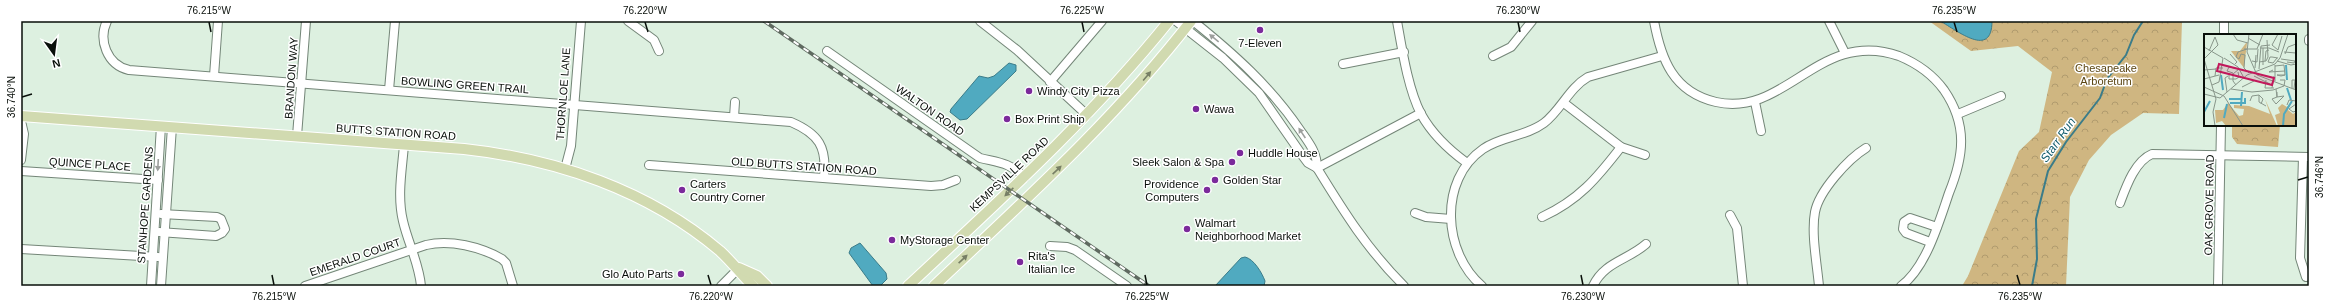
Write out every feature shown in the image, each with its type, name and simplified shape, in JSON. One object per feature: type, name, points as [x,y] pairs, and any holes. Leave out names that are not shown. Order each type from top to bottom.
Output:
[{"type":"main road","name":"KEMPSVILLE ROAD","points":[[908,286],[1025,177],[1087,115],[1169,21]]},
{"type":"main road","points":[[934,286],[1077,152],[1144,80],[1190,23]]},
{"type":"main road","name":"BUTTS STATION ROAD","points":[[21,116],[172,126],[496,152],[565,169],[624,191],[658,208],[698,234],[739,268],[753,286]]},
{"type":"main road","name":"BUTTS STATION ROAD","points":[[739,268],[757,276],[767,286]]},
{"type":"street","name":"BOWLING GREEN TRAIL","points":[[107,21],[103,42],[108,56],[120,67],[129,70],[783,121],[800,126],[814,137],[824,151],[824,177]]},
{"type":"street","points":[[214,76],[218,21]]},
{"type":"street","name":"BRANDON WAY","points":[[297,136],[306,21]]},
{"type":"street","points":[[389,90],[395,21]]},
{"type":"street","name":"THORNLOE LANE","points":[[565,169],[571,146],[581,21]]},
{"type":"street","points":[[628,21],[654,40],[659,52]]},
{"type":"street","points":[[980,21],[1017,50],[1087,115]]},
{"type":"street","points":[[1176,21],[1190,23],[1238,58],[1272,91],[1315,152],[1317,168],[1351,224],[1385,267],[1404,286]]},
{"type":"street","points":[[1397,21],[1421,113],[1441,141],[1467,163]]},
{"type":"street","points":[[1493,56],[1511,46],[1532,21]]},
{"type":"street","points":[[1654,21],[1662,56],[1675,77],[1684,86],[1702,97],[1727,104],[1755,102],[1814,67],[1845,53],[1860,51],[1890,53],[1918,66],[1941,86],[1958,114],[1961,140],[1960,160],[1937,227],[1916,272],[1901,286]]},
{"type":"street","points":[[1829,21],[1845,53]]},
{"type":"street","points":[[2224,21],[2224,34]]},
{"type":"street","points":[[1050,82],[1100,22]]},
{"type":"street","points":[[1190,23],[1259,92],[1308,163],[1317,168]]},
{"type":"street","name":"WALTON ROAD","points":[[827,51],[980,158],[1005,163],[1025,177]]},
{"type":"street","points":[[1343,64],[1404,52]]},
{"type":"street","points":[[1482,286],[1467,270],[1460,258],[1453,239],[1451,219],[1455,190],[1467,163],[1475,155],[1494,143],[1532,131],[1554,114],[1578,84],[1588,77],[1662,56]]},
{"type":"street","points":[[1958,114],[2001,96]]},
{"type":"street","points":[[734,117],[735,102]]},
{"type":"street","points":[[1755,102],[1761,131]]},
{"type":"street","points":[[1564,103],[1621,147],[1645,155]]},
{"type":"street","points":[[1317,168],[1421,113]]},
{"type":"street","points":[[21,121],[24,134],[21,160]]},
{"type":"street","name":"STANHOPE GARDENS","points":[[151,286],[161,126]]},
{"type":"street","name":"STANHOPE GARDENS","points":[[161,286],[172,126]]},
{"type":"street","name":"OAK GROVE ROAD","points":[[2218,286],[2222,126]]},
{"type":"street","points":[[404,145],[400,200],[403,222],[412,249],[421,286]]},
{"type":"street","points":[[1542,217],[1558,209],[1587,188],[1621,147]]},
{"type":"street","points":[[1819,286],[1815,224],[1817,207],[1844,164],[1866,148]]},
{"type":"street","points":[[2120,203],[2129,182],[2143,160],[2149,155],[2221,154],[2306,157],[2305,218],[2300,258],[2306,277]]},
{"type":"street","name":"OLD BUTTS STATION ROAD","points":[[649,165],[932,186],[943,185],[956,180]]},
{"type":"street","name":"QUINCE PLACE","points":[[21,171],[158,180]]},
{"type":"street","points":[[157,192],[168,178]]},
{"type":"street","points":[[1414,213],[1426,217],[1451,219]]},
{"type":"street","points":[[154,232],[216,236],[222,233],[225,229],[222,219],[217,217],[155,214]]},
{"type":"street","points":[[1730,215],[1737,228],[1743,286]]},
{"type":"street","points":[[1930,242],[1906,233],[1903,229],[1904,222],[1910,218],[1937,227]]},
{"type":"street","name":"EMERALD COURT","points":[[304,286],[435,242],[449,242],[495,255],[506,263],[512,286]]},
{"type":"street","points":[[1592,286],[1603,270],[1639,251],[1646,244]]},
{"type":"street","points":[[1050,246],[1066,247],[1075,250],[1127,286]]},
{"type":"street","points":[[21,249],[163,257]]},
{"type":"street","points":[[721,286],[739,268]]},
{"type":"green space","name":"Chesapeake Arboretum","points":[[1929,21],[2182,21],[2179,114],[2143,113],[2111,135],[2089,160],[2070,197],[2066,286],[1962,286],[1968,276],[2019,151],[2039,132],[2052,72],[2018,46],[1971,51]]},
{"type":"green space","points":[[2232,126],[2280,126],[2278,147],[2237,144],[2232,137]]},
{"type":"water","points":[[1940,21],[1992,21],[1991,32],[1986,38],[1980,40],[1973,39]]},
{"type":"water","points":[[1009,63],[1016,65],[1016,71],[967,119],[960,120],[950,112],[979,76],[988,78],[994,76]]},
{"type":"water","points":[[860,243],[886,273],[887,279],[880,286],[873,286],[849,253],[851,248]]},
{"type":"water","points":[[1245,257],[1252,260],[1260,270],[1265,281],[1264,286],[1215,286],[1241,258]]},
{"type":"waterway","name":"Starr Run","points":[[2032,286],[2037,259],[2036,219],[2048,171],[2066,142],[2100,98],[2107,79],[2126,55],[2134,35],[2143,21]]},
{"type":"railway","points":[[764,21],[1149,286]]},
{"type":"place","name":"7-Eleven","points":[[1260,30]]},
{"type":"place","name":"Windy City Pizza","points":[[1029,91]]},
{"type":"place","name":"Wawa","points":[[1196,109]]},
{"type":"place","name":"Box Print Ship","points":[[1007,119]]},
{"type":"place","name":"Huddle House","points":[[1240,153]]},
{"type":"place","name":"Sleek Salon & Spa","points":[[1232,162]]},
{"type":"place","name":"Golden Star","points":[[1215,180]]},
{"type":"place","name":"Carters Country Corner","points":[[682,190]]},
{"type":"place","name":"Providence Computers","points":[[1207,190]]},
{"type":"place","name":"Walmart Neighborhood Market","points":[[1187,229]]},
{"type":"place","name":"MyStorage Center","points":[[892,240]]},
{"type":"place","name":"Rita's Italian Ice","points":[[1020,262]]},
{"type":"place","name":"Glo Auto Parts","points":[[681,274]]}]
